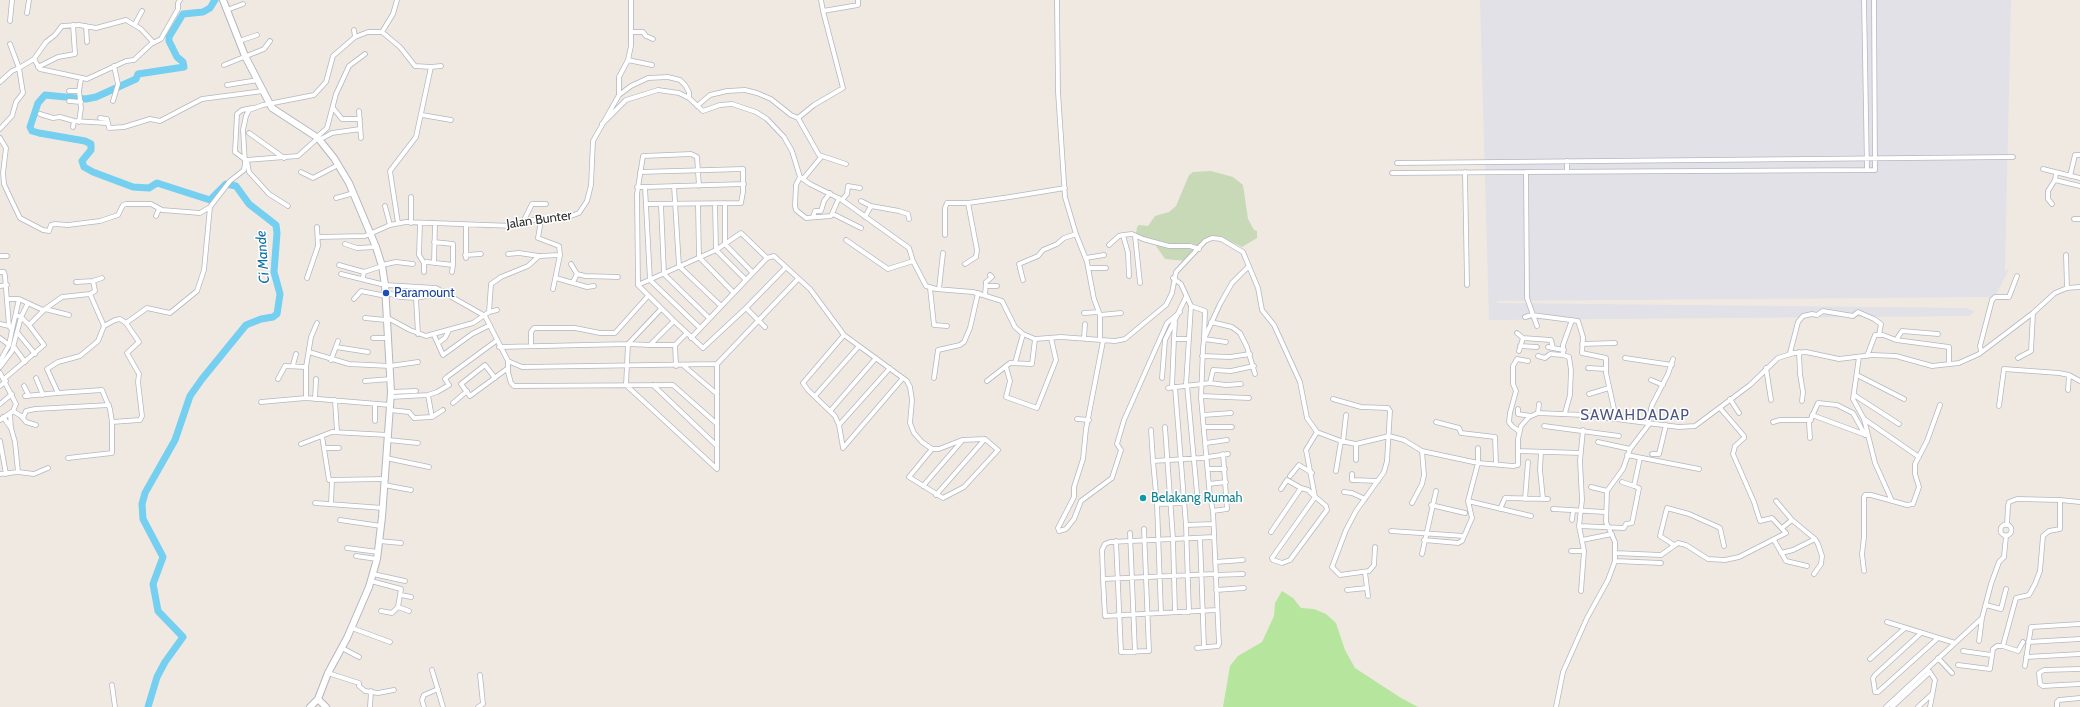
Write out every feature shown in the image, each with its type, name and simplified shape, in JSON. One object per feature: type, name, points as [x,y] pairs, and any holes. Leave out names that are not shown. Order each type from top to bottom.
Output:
[{"type":"main road","points":[[223,0],[245,56],[269,104],[276,112],[318,139],[338,165],[354,193],[382,265],[391,395],[383,508],[377,559],[371,581],[352,628],[328,673],[318,699],[310,707]]},
{"type":"main road","points":[[318,699],[326,707]]},
{"type":"street","points":[[10,21],[12,0]]},
{"type":"street","points":[[27,13],[29,0]]},
{"type":"street","points":[[34,59],[38,67],[81,79],[87,79],[114,66],[136,59],[153,42],[161,39],[176,13],[180,0]]},
{"type":"street","points":[[382,32],[393,14],[397,0]]},
{"type":"street","name":"Jalan Bunter","points":[[318,237],[354,237],[371,234],[398,223],[514,226],[523,222],[571,216],[582,209],[592,185],[593,141],[619,95],[619,77],[628,60],[631,32],[631,0]]},
{"type":"street","points":[[798,118],[814,105],[843,87],[821,0]]},
{"type":"street","points":[[824,11],[858,5],[858,0]]},
{"type":"street","points":[[1057,0],[1058,92],[1065,188],[1076,234],[1086,258],[1094,299],[1100,313],[1102,340],[1083,459],[1074,487],[1074,497],[1058,528],[1059,531],[1066,529],[1074,519],[1081,501],[1112,478],[1121,450],[1117,444],[1124,420],[1167,323],[1180,312]]},
{"type":"street","points":[[1864,0],[1867,170]]},
{"type":"street","points":[[1396,163],[1584,167],[1875,170],[1874,0]]},
{"type":"street","points":[[227,10],[243,4]]},
{"type":"street","points":[[135,24],[142,10]]},
{"type":"street","points":[[0,82],[12,71],[34,59],[46,42],[56,35],[60,28],[73,25],[99,28],[126,20],[135,24],[153,42]]},
{"type":"street","points":[[38,67],[58,58],[75,54],[73,25]]},
{"type":"street","points":[[86,26],[87,42]]},
{"type":"street","points":[[354,30],[355,36]]},
{"type":"street","points":[[365,54],[349,66],[336,94],[327,128],[318,139],[301,154],[284,158],[245,159],[236,154],[234,150],[236,120],[239,112],[314,95],[326,82],[333,56],[355,36],[368,32],[382,32],[400,47],[415,66],[441,66]]},
{"type":"street","points":[[631,32],[643,32],[646,36],[652,39]]},
{"type":"street","points":[[239,41],[257,35]]},
{"type":"street","points":[[224,64],[264,49],[270,41]]},
{"type":"street","points":[[0,129],[12,116],[16,102],[23,93],[19,68],[10,44]]},
{"type":"street","points":[[628,60],[652,65]]},
{"type":"street","points":[[113,101],[118,84],[114,66]]},
{"type":"street","points":[[398,223],[390,172],[413,142],[422,115],[432,67]]},
{"type":"street","points":[[619,95],[631,86],[648,78],[668,77],[680,80],[685,85],[689,92],[689,98]]},
{"type":"street","points":[[73,127],[77,122],[81,101],[81,79]]},
{"type":"street","points":[[227,85],[258,80]]},
{"type":"street","points":[[69,90],[80,93]]},
{"type":"street","points":[[602,124],[626,100],[644,93],[666,90],[680,93],[689,98],[705,111],[720,105],[732,104],[749,109],[767,119],[789,144],[802,178],[810,184],[840,199],[909,248],[913,261],[927,288],[934,325],[947,326]]},
{"type":"street","points":[[697,106],[704,99],[714,94],[727,91],[744,90],[771,99],[791,115],[798,118],[822,156],[846,164]]},
{"type":"street","points":[[100,118],[107,119],[108,128],[124,127],[150,119],[160,121],[202,99],[263,91]]},
{"type":"street","points":[[69,101],[81,101]]},
{"type":"street","points":[[0,138],[6,148],[3,173],[4,184],[20,218],[43,230],[49,231],[51,225],[55,224],[68,225],[100,221],[118,215],[126,204],[151,204],[159,209],[196,213],[204,212],[227,188],[230,182],[243,171],[245,159],[244,122],[247,112],[252,108]]},
{"type":"street","points":[[333,108],[342,119],[360,119]]},
{"type":"street","points":[[360,111],[360,128],[362,138]]},
{"type":"street","points":[[40,114],[53,118],[60,117],[77,122],[107,123]]},
{"type":"street","points":[[422,115],[451,120]]},
{"type":"street","points":[[318,139],[332,133],[360,128]]},
{"type":"street","points":[[249,133],[284,158]]},
{"type":"street","points":[[2070,176],[2075,155],[2080,154]]},
{"type":"street","points":[[699,186],[698,158],[694,155],[643,156],[637,187],[638,285],[686,334],[703,348],[746,308],[786,267]]},
{"type":"street","points":[[822,156],[796,185],[795,208],[806,218],[829,217],[833,214],[840,199],[847,194],[848,186],[860,188]]},
{"type":"street","points":[[1392,173],[1526,172],[1567,166],[1584,167],[2014,157]]},
{"type":"street","points":[[245,159],[250,173],[272,196],[288,206]]},
{"type":"street","points":[[301,172],[312,178],[338,165]]},
{"type":"street","points":[[640,172],[742,169],[744,184],[741,203],[646,204]]},
{"type":"street","points":[[2044,169],[2080,178]]},
{"type":"street","points":[[1465,172],[1467,285]]},
{"type":"street","points":[[1526,172],[1527,298],[1537,326]]},
{"type":"street","points":[[2052,204],[2048,199],[2048,191],[2056,173]]},
{"type":"street","points":[[2054,180],[2080,186]]},
{"type":"street","points":[[637,187],[744,184]]},
{"type":"street","points":[[674,186],[679,266],[721,306]]},
{"type":"street","points":[[646,187],[650,280],[700,328]]},
{"type":"street","points":[[945,236],[946,204],[968,203],[1065,188]]},
{"type":"street","points":[[336,198],[354,193]]},
{"type":"street","points":[[813,217],[815,211],[821,211],[824,201],[830,193]]},
{"type":"street","points":[[411,197],[412,223]]},
{"type":"street","points":[[860,201],[871,206],[899,210],[908,214],[909,219]]},
{"type":"street","points":[[725,203],[725,244],[753,273]]},
{"type":"street","points":[[965,264],[976,257],[977,250],[968,203]]},
{"type":"street","points":[[523,222],[532,204],[546,204]]},
{"type":"street","points":[[698,204],[699,257],[734,293]]},
{"type":"street","points":[[715,204],[716,250],[746,280]]},
{"type":"street","points":[[661,205],[664,274],[709,318]]},
{"type":"street","points":[[385,206],[390,225]]},
{"type":"street","points":[[865,217],[871,206]]},
{"type":"street","points":[[126,323],[147,308],[170,313],[196,291],[204,270],[210,207]]},
{"type":"street","points":[[156,216],[159,209]]},
{"type":"street","points":[[833,214],[861,228]]},
{"type":"street","points":[[2074,219],[2080,219]]},
{"type":"street","points":[[542,220],[537,236],[558,244],[560,255],[556,278],[552,289]]},
{"type":"street","points":[[420,223],[419,255],[424,263],[424,272]]},
{"type":"street","points":[[434,263],[435,224]]},
{"type":"street","points":[[466,225],[465,256],[481,254]]},
{"type":"street","points":[[307,278],[315,259],[318,237],[317,227]]},
{"type":"street","points":[[638,285],[716,250],[741,234],[768,258]]},
{"type":"street","points":[[1023,280],[1019,264],[1038,256],[1043,250],[1057,244],[1064,238],[1076,234]]},
{"type":"street","points":[[1123,235],[1128,253],[1129,276]]},
{"type":"street","points":[[1109,245],[1119,236],[1123,235],[1135,236],[1169,246],[1190,246],[1199,249]]},
{"type":"street","points":[[1135,236],[1140,283]]},
{"type":"street","points":[[927,288],[978,293],[1003,302],[1012,322],[1023,334],[1035,339],[1084,338],[1102,340],[1125,338],[1166,305],[1172,293],[1173,278],[1179,268],[1209,239],[1221,239],[1243,252],[1258,288],[1260,307],[1274,325],[1300,382],[1307,418],[1317,432],[1342,442],[1356,444],[1390,436],[1404,440],[1422,451],[1478,463],[1517,466],[1519,463],[1519,431],[1525,420],[1538,413],[1566,413],[1679,427],[1695,426],[1750,385],[1778,358],[1790,353],[1800,352],[1833,359],[1867,356],[1896,356],[1932,366],[1949,364],[1970,359],[1981,352],[2033,313],[2055,292],[2067,288],[2080,287]]},
{"type":"street","points":[[846,240],[888,269],[913,261]]},
{"type":"street","points":[[434,242],[453,244],[452,272]]},
{"type":"street","points":[[345,244],[357,248],[376,247]]},
{"type":"street","points":[[508,254],[522,253],[539,256],[560,255]]},
{"type":"street","points":[[939,289],[943,254]]},
{"type":"street","points":[[1086,258],[1104,255]]},
{"type":"street","points":[[2066,255],[2067,288]]},
{"type":"street","points":[[0,256],[7,256]]},
{"type":"street","points":[[489,312],[491,284],[501,277],[528,266],[539,256]]},
{"type":"street","points":[[691,338],[768,258],[774,256],[810,289],[844,335],[903,378],[910,387],[912,400],[910,423],[914,433],[919,440],[932,449]]},
{"type":"street","points":[[339,264],[364,272],[382,265],[396,262],[413,264]]},
{"type":"street","points":[[424,263],[453,265]]},
{"type":"street","points":[[571,264],[577,274],[585,276],[618,277]]},
{"type":"street","points":[[1204,339],[1232,283],[1249,266]]},
{"type":"street","points":[[1088,268],[1106,268]]},
{"type":"street","points":[[0,272],[4,272],[7,285],[12,329],[11,346],[0,367]]},
{"type":"street","points":[[363,277],[364,272]]},
{"type":"street","points":[[341,274],[400,297],[416,298],[438,294],[444,291]]},
{"type":"street","points":[[574,282],[577,274]]},
{"type":"street","points":[[985,295],[986,282],[992,277],[990,275]]},
{"type":"street","points":[[1981,352],[1980,346],[1992,300],[1995,297],[2009,297],[2017,276]]},
{"type":"street","points":[[76,282],[94,281],[102,278]]},
{"type":"street","points":[[556,278],[587,287],[594,286]]},
{"type":"street","points":[[1173,278],[1181,284],[1191,306],[1187,385],[1198,504]]},
{"type":"street","points":[[508,361],[522,366],[684,366],[717,364],[798,279]]},
{"type":"street","points":[[29,325],[44,309],[62,297],[90,294],[95,291],[94,281]]},
{"type":"street","points":[[0,286],[7,285]]},
{"type":"street","points":[[986,286],[997,286]]},
{"type":"street","points":[[354,299],[361,291],[436,288],[444,291],[485,316],[499,347],[508,361],[511,383],[514,386],[675,386],[717,424]]},
{"type":"street","points":[[934,378],[938,350],[960,345],[964,342],[970,328],[978,293]]},
{"type":"street","points":[[90,294],[104,326]]},
{"type":"street","points":[[531,345],[531,332],[534,328],[575,328],[615,333],[648,296]]},
{"type":"street","points":[[1162,378],[1165,340],[1186,297]]},
{"type":"street","points":[[8,298],[19,299],[44,309],[69,315]]},
{"type":"street","points":[[416,298],[418,334]]},
{"type":"street","points":[[12,329],[19,299]]},
{"type":"street","points":[[12,329],[21,317],[28,303]]},
{"type":"street","points":[[1191,306],[1205,311],[1201,396],[1210,497],[1213,511],[1218,645],[1197,648]]},
{"type":"street","points":[[746,308],[765,327]]},
{"type":"street","points":[[626,385],[628,344],[661,309]]},
{"type":"street","points":[[365,318],[386,319],[424,336],[434,335],[473,323],[489,312],[497,310]]},
{"type":"street","points":[[1790,353],[1798,322],[1803,316],[1812,314],[1818,315],[1823,311],[1853,316],[1858,312],[1881,324],[1879,335]]},
{"type":"street","points":[[1084,313],[1121,313]]},
{"type":"street","points":[[2018,358],[2026,355],[2032,347],[2033,313]]},
{"type":"street","points":[[0,386],[44,344],[29,325],[21,317],[16,315]]},
{"type":"street","points":[[1524,317],[1532,315],[1578,322],[1583,337],[1583,353],[1605,356],[1609,388],[1616,418]]},
{"type":"street","points":[[58,393],[47,369],[58,362],[80,356],[98,341],[104,326],[118,318],[126,323],[139,342],[127,353],[140,374],[138,382],[142,416],[140,420],[112,422]]},
{"type":"street","points":[[1175,320],[1172,387],[1181,460],[1186,525],[1189,612]]},
{"type":"street","points":[[1563,353],[1565,337],[1572,320]]},
{"type":"street","points":[[650,345],[674,321]]},
{"type":"street","points":[[1212,322],[1236,329],[1250,354],[1255,374]]},
{"type":"street","points":[[306,398],[306,367],[311,337],[317,323]]},
{"type":"street","points":[[0,324],[12,329],[35,354]]},
{"type":"street","points":[[1084,338],[1085,324]]},
{"type":"street","points":[[434,335],[442,354],[444,354],[466,338],[490,325]]},
{"type":"street","points":[[438,343],[445,338],[449,330]]},
{"type":"street","points":[[1896,340],[1902,331],[1938,334]]},
{"type":"street","points":[[1517,333],[1523,338],[1551,340],[1553,348]]},
{"type":"street","points":[[499,347],[531,345],[675,345],[686,334]]},
{"type":"street","points":[[1015,363],[1023,334]]},
{"type":"street","points":[[844,335],[803,383],[814,396],[831,410],[839,425],[843,448],[903,378]]},
{"type":"street","points":[[1867,356],[1873,338],[1879,335],[1896,340],[1949,347],[1949,364]]},
{"type":"street","points":[[0,338],[11,346],[25,362]]},
{"type":"street","points":[[373,338],[388,338]]},
{"type":"street","points":[[1006,367],[1010,381],[1006,397],[1037,408],[1056,360],[1051,338]]},
{"type":"street","points":[[1519,351],[1523,338]]},
{"type":"street","points":[[987,381],[1010,363],[1032,364],[1035,339]]},
{"type":"street","points":[[1174,339],[1189,339]]},
{"type":"street","points":[[1204,339],[1226,342]]},
{"type":"street","points":[[332,360],[338,341]]},
{"type":"street","points":[[391,395],[428,395],[449,385],[445,380],[446,377],[496,341]]},
{"type":"street","points":[[1582,344],[1615,343]]},
{"type":"street","points":[[675,345],[676,366]]},
{"type":"street","points":[[0,361],[2,354],[11,346]]},
{"type":"street","points":[[814,396],[859,346]]},
{"type":"street","points":[[1520,346],[1537,347]]},
{"type":"street","points":[[1548,347],[1569,356],[1571,383],[1566,413]]},
{"type":"street","points":[[336,348],[368,352]]},
{"type":"street","points":[[309,352],[349,364],[390,366],[418,362]]},
{"type":"street","points":[[1800,352],[1800,374],[1803,392],[1802,401]]},
{"type":"street","points":[[1538,356],[1545,358],[1550,354],[1563,353]]},
{"type":"street","points":[[293,365],[296,354]]},
{"type":"street","points":[[1202,356],[1230,357],[1250,354]]},
{"type":"street","points":[[1859,357],[1853,399],[1864,419],[1866,435],[1875,463],[1892,501]]},
{"type":"street","points":[[831,410],[876,358]]},
{"type":"street","points":[[1625,358],[1672,365]]},
{"type":"street","points":[[1519,431],[1512,426],[1510,422],[1510,413],[1516,391],[1513,384],[1513,366],[1517,359],[1528,361]]},
{"type":"street","points":[[1556,707],[1564,672],[1587,618],[1608,580],[1614,561],[1615,546],[1612,534],[1608,527],[1605,512],[1607,491],[1622,469],[1630,449],[1649,423],[1652,405],[1663,385],[1672,365],[1673,359]]},
{"type":"street","points":[[626,385],[717,469],[717,364]]},
{"type":"street","points":[[278,379],[283,367],[293,365],[306,367]]},
{"type":"street","points":[[495,378],[485,365],[461,384],[470,396],[495,378],[508,368]]},
{"type":"street","points":[[684,366],[717,394]]},
{"type":"street","points":[[1210,383],[1213,370],[1231,371],[1254,366]]},
{"type":"street","points":[[839,425],[890,368]]},
{"type":"street","points":[[1588,368],[1606,369]]},
{"type":"street","points":[[1766,368],[1771,400]]},
{"type":"street","points":[[1999,406],[2004,370],[2070,375],[2080,381]]},
{"type":"street","points":[[0,373],[5,380],[16,404],[11,412],[2,419],[11,428]]},
{"type":"street","points":[[1857,375],[1904,399]]},
{"type":"street","points":[[2068,390],[2070,375]]},
{"type":"street","points":[[36,378],[43,394]]},
{"type":"street","points":[[315,399],[316,379]]},
{"type":"street","points":[[365,380],[391,379]]},
{"type":"street","points":[[1650,380],[1663,385]]},
{"type":"street","points":[[1172,387],[1210,383],[1226,386],[1241,384]]},
{"type":"street","points":[[652,385],[717,446]]},
{"type":"street","points":[[24,386],[27,396],[102,390],[109,405],[112,422],[112,453],[68,458]]},
{"type":"street","points":[[1589,394],[1609,388]]},
{"type":"street","points":[[391,395],[416,391]]},
{"type":"street","points":[[453,403],[467,392]]},
{"type":"street","points":[[0,404],[12,394]]},
{"type":"street","points":[[428,395],[432,417]]},
{"type":"street","points":[[1854,395],[1899,424]]},
{"type":"street","points":[[1201,396],[1249,398]]},
{"type":"street","points":[[261,402],[306,398],[375,404],[409,412],[414,418],[432,417],[442,410]]},
{"type":"street","points":[[1333,399],[1360,407],[1388,408],[1390,411],[1390,436],[1387,461],[1378,481],[1346,530],[1331,565],[1340,575],[1365,572],[1372,569],[1374,566],[1375,547]]},
{"type":"street","points":[[1730,399],[1740,413]]},
{"type":"street","points":[[334,400],[337,432]]},
{"type":"street","points":[[1810,438],[1812,415],[1817,403],[1837,406],[1853,413],[1866,435]]},
{"type":"street","points":[[375,404],[375,421]]},
{"type":"street","points":[[1538,413],[1539,404]]},
{"type":"street","points":[[1864,571],[1862,554],[1865,495],[1871,495],[1910,505],[1916,500],[1919,487],[1914,469],[1927,441],[1940,404]]},
{"type":"street","points":[[23,418],[26,411],[35,409],[109,405]]},
{"type":"street","points":[[1615,554],[1661,555],[1678,543],[1686,545],[1708,559],[1725,560],[1739,557],[1786,533],[1772,518],[1760,521],[1757,516],[1754,502],[1733,454],[1735,446],[1744,438],[1744,436],[1720,408]]},
{"type":"street","points":[[1518,409],[1518,414],[1531,416]]},
{"type":"street","points":[[11,412],[23,418],[27,423],[36,425]]},
{"type":"street","points":[[11,412],[11,428],[17,451],[18,472]]},
{"type":"street","points":[[1203,415],[1231,413]]},
{"type":"street","points":[[1336,471],[1346,415]]},
{"type":"street","points":[[1812,415],[1866,435]]},
{"type":"street","points":[[1077,419],[1089,420]]},
{"type":"street","points":[[1864,419],[1920,457]]},
{"type":"street","points":[[1773,422],[1780,420],[1811,420]]},
{"type":"street","points":[[1436,422],[1459,428],[1461,433],[1494,437],[1496,464]]},
{"type":"street","points":[[1652,454],[1659,454],[1666,425]]},
{"type":"street","points":[[1165,426],[1173,539],[1175,612]]},
{"type":"street","points":[[1544,426],[1584,430],[1619,436]]},
{"type":"street","points":[[1205,428],[1232,427]]},
{"type":"street","points":[[1151,430],[1159,540],[1161,613]]},
{"type":"street","points":[[1581,591],[1584,551],[1579,526],[1582,500],[1580,461],[1584,430]]},
{"type":"street","points":[[301,444],[337,432],[418,443]]},
{"type":"street","points":[[1281,490],[1288,480],[1301,488],[1308,490],[1315,497],[1327,508],[1325,514],[1290,560],[1282,563],[1277,562],[1272,558],[1315,497],[1312,473],[1306,450],[1317,432]]},
{"type":"street","points":[[322,436],[329,480],[384,482],[411,490]]},
{"type":"street","points":[[971,439],[979,447]]},
{"type":"street","points":[[936,495],[985,439]]},
{"type":"street","points":[[985,439],[998,450],[964,487],[946,498],[936,495],[909,477],[932,449],[946,447],[962,440],[985,439]]},
{"type":"street","points":[[922,486],[962,440]]},
{"type":"street","points":[[1206,443],[1227,440]]},
{"type":"street","points":[[0,441],[6,474]]},
{"type":"street","points":[[1598,442],[1630,449]]},
{"type":"street","points":[[1356,444],[1356,460]]},
{"type":"street","points":[[325,448],[339,448]]},
{"type":"street","points":[[1424,540],[1461,542],[1472,518],[1468,501],[1478,463],[1478,448]]},
{"type":"street","points":[[1412,502],[1422,484],[1424,475],[1422,451]]},
{"type":"street","points":[[1518,451],[1581,453]]},
{"type":"street","points":[[1500,509],[1505,498],[1545,499],[1540,470],[1541,452]]},
{"type":"street","points":[[1154,461],[1194,459],[1226,454],[1226,509],[1213,511]]},
{"type":"street","points":[[1627,455],[1700,469]]},
{"type":"street","points":[[386,458],[429,467]]},
{"type":"street","points":[[1634,486],[1640,458]]},
{"type":"street","points":[[1525,499],[1528,462]]},
{"type":"street","points":[[1290,476],[1299,465],[1312,473]]},
{"type":"street","points":[[0,474],[18,472],[34,474],[48,468]]},
{"type":"street","points":[[1208,469],[1225,469]]},
{"type":"street","points":[[1352,474],[1352,480],[1378,481]]},
{"type":"street","points":[[331,504],[332,480]]},
{"type":"street","points":[[1209,484],[1226,482]]},
{"type":"street","points":[[1579,526],[1624,528],[1626,524],[1632,524],[1639,488],[1622,482]]},
{"type":"street","points":[[1591,487],[1607,491]]},
{"type":"street","points":[[1270,532],[1301,488]]},
{"type":"street","points":[[1422,554],[1431,505],[1436,491]]},
{"type":"street","points":[[1344,492],[1352,493],[1365,499]]},
{"type":"street","points":[[1210,497],[1226,496]]},
{"type":"street","points":[[1979,641],[1982,618],[1991,584],[1999,562],[2004,557],[2006,536],[2009,535],[2011,529],[2007,525],[2009,502],[2017,499],[2080,502]]},
{"type":"street","points":[[2003,646],[2016,598],[2029,596],[2040,571],[2043,536],[2049,531],[2060,529],[2060,500]]},
{"type":"street","points":[[1468,501],[1531,516]]},
{"type":"street","points":[[1776,501],[1792,520],[1815,539],[1822,556],[1821,564],[1814,574]]},
{"type":"street","points":[[1157,504],[1184,502]]},
{"type":"street","points":[[315,503],[383,508]]},
{"type":"street","points":[[1431,505],[1466,513]]},
{"type":"street","points":[[1674,545],[1660,536],[1667,508],[1701,519],[1720,528],[1724,546]]},
{"type":"street","points":[[1553,509],[1581,512],[1605,512]]},
{"type":"street","points":[[1572,520],[1573,511]]},
{"type":"street","points":[[340,520],[381,526]]},
{"type":"street","points":[[1782,528],[1792,520]]},
{"type":"street","points":[[1186,525],[1213,524]]},
{"type":"street","points":[[2006,536],[2000,531],[2002,526],[2007,525]]},
{"type":"street","points":[[1116,541],[1121,652],[1149,651],[1144,529]]},
{"type":"street","points":[[1391,531],[1464,536]]},
{"type":"street","points":[[1130,533],[1135,652]]},
{"type":"street","points":[[1582,540],[1612,534]]},
{"type":"street","points":[[1214,537],[1110,542],[1103,547],[1103,579],[1105,616],[1217,610]]},
{"type":"street","points":[[1200,538],[1204,647]]},
{"type":"street","points":[[1781,553],[1793,550],[1815,539]]},
{"type":"street","points":[[1774,540],[1788,562],[1807,566]]},
{"type":"street","points":[[379,541],[401,543]]},
{"type":"street","points":[[347,548],[378,552]]},
{"type":"street","points":[[1572,552],[1584,551]]},
{"type":"street","points":[[356,556],[377,559]]},
{"type":"street","points":[[1215,562],[1242,560]]},
{"type":"street","points":[[1614,561],[1661,563]]},
{"type":"street","points":[[1365,572],[1368,596]]},
{"type":"street","points":[[373,574],[405,581]]},
{"type":"street","points":[[1103,579],[1201,574],[1243,574]]},
{"type":"street","points":[[371,581],[398,587],[400,589],[401,595],[398,607],[392,613],[380,611]]},
{"type":"street","points":[[1216,590],[1244,588]]},
{"type":"street","points":[[1347,590],[1367,588]]},
{"type":"street","points":[[1986,605],[2001,609],[2006,589]]},
{"type":"street","points":[[401,595],[411,597]]},
{"type":"street","points":[[398,607],[409,611]]},
{"type":"street","points":[[1892,707],[1929,670],[1938,658],[1982,618]]},
{"type":"street","points":[[1887,622],[1955,643]]},
{"type":"street","points":[[2025,666],[2026,642],[2031,627],[2080,624]]},
{"type":"street","points":[[352,628],[390,642]]},
{"type":"street","points":[[1870,659],[1905,628]]},
{"type":"street","points":[[1921,632],[1875,675],[1873,678],[1875,692],[1878,692],[1938,638]]},
{"type":"street","points":[[1958,665],[1990,669],[1991,655],[1994,647],[2003,646],[2018,651],[2026,642],[2080,639]]},
{"type":"street","points":[[342,648],[359,657]]},
{"type":"street","points":[[1962,651],[1991,655]]},
{"type":"street","points":[[2026,657],[2080,654]]},
{"type":"street","points":[[1938,658],[1952,673]]},
{"type":"street","points":[[2080,669],[2044,670],[2039,673],[2040,684],[2043,686],[2080,684]]},
{"type":"street","points":[[432,670],[443,707]]},
{"type":"street","points":[[1929,670],[1934,680],[1930,707]]},
{"type":"street","points":[[1886,707],[1929,670]]},
{"type":"street","points":[[328,673],[359,683],[359,686],[362,689],[371,692],[385,692],[394,690]]},
{"type":"street","points":[[478,707],[483,704],[480,675]]},
{"type":"street","points":[[112,685],[116,707]]},
{"type":"street","points":[[424,707],[422,700],[424,696],[438,689]]},
{"type":"street","points":[[370,707],[371,692]]},
{"type":"street","points":[[1918,707],[1932,694]]},
{"type":"street","points":[[2057,707],[2057,702],[2059,700],[2080,698]]},
{"type":"shaded area","points":[[1480,0],[2011,0],[2005,271],[2009,268],[2019,249],[1995,297],[1497,301],[1497,303],[1966,308],[1974,311],[1970,316],[1489,320]]},
{"type":"green space","points":[[1211,171],[1233,177],[1243,185],[1248,219],[1254,230],[1257,231],[1257,238],[1242,247],[1219,236],[1214,236],[1208,238],[1186,261],[1165,259],[1154,243],[1136,234],[1137,227],[1139,225],[1148,226],[1155,216],[1169,212],[1176,206],[1189,175],[1193,172]]},
{"type":"green space","points":[[1282,591],[1293,598],[1301,608],[1314,609],[1326,614],[1336,623],[1345,650],[1355,668],[1401,698],[1418,707],[1223,707],[1230,666],[1238,656],[1262,642],[1274,616],[1275,603]]},
{"type":"waterway","name":"Ci Mande","points":[[148,707],[157,677],[165,662],[183,637],[158,611],[153,584],[163,557],[143,519],[142,504],[145,493],[175,440],[190,396],[202,379],[246,325],[261,319],[273,317],[277,314],[280,294],[274,272],[277,233],[276,225],[249,204],[236,186],[226,184],[210,200],[157,183],[149,188],[133,187],[93,172],[84,167],[82,161],[91,150],[91,144],[85,141],[39,133],[32,131],[30,127],[38,103],[45,95],[86,99],[96,97],[136,79],[138,74],[184,67],[183,62],[177,57],[169,41],[169,37],[183,14],[203,12],[210,8],[215,0]]},
{"type":"place","name":"Paramount","points":[[386,293]]},
{"type":"place","name":"Belakang Rumah","points":[[1143,498]]},
{"type":"district","name":"SAWAHDADAP","points":[[1635,416]]}]
